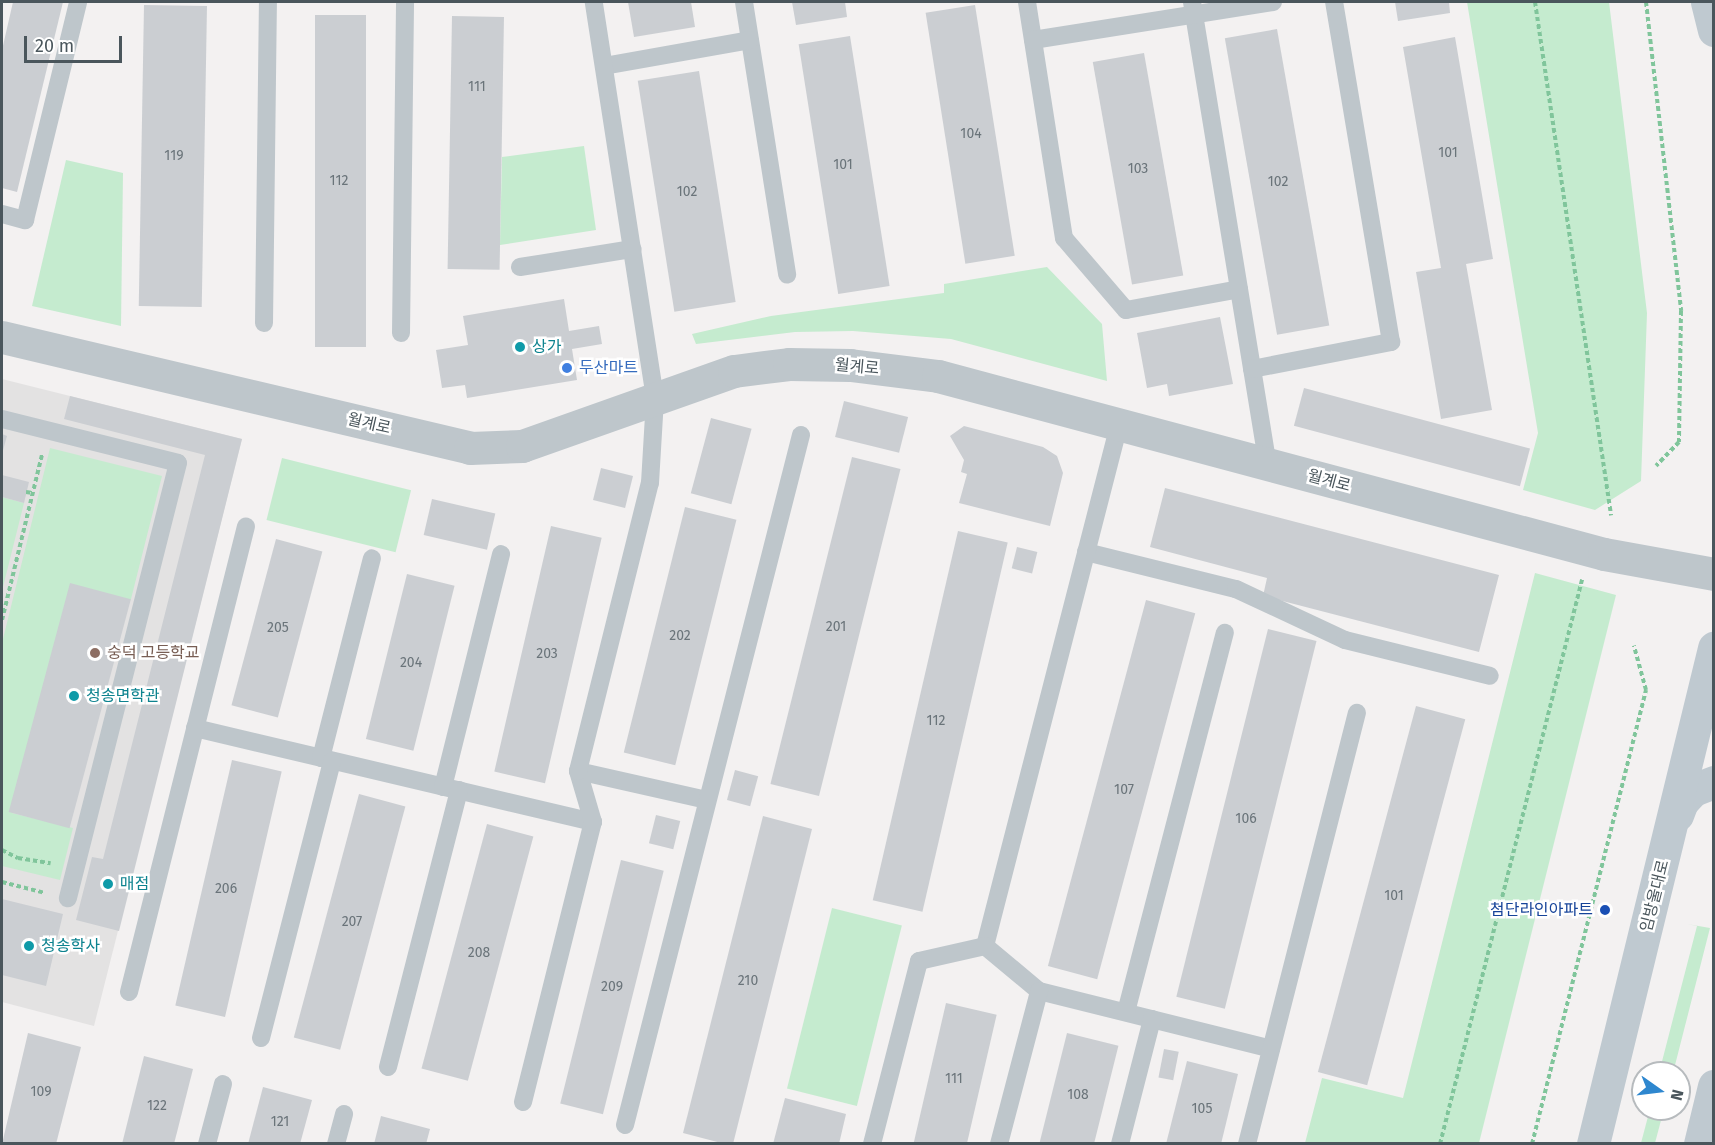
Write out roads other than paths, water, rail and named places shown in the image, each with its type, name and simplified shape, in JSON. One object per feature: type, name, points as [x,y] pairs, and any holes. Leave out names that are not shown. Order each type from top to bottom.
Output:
[{"type":"main road","points":[[1707,2],[1713,30]]},
{"type":"main road","name":"임방울대로","points":[[1593,1143],[1673,826],[1713,648]]},
{"type":"main road","points":[[1673,826],[1682,802],[1693,790],[1713,782]]},
{"type":"main road","points":[[1700,1143],[1713,1086]]},
{"type":"street","name":"월계로","points":[[2,337],[470,448],[522,446],[734,371],[789,364],[850,365],[938,376],[1604,554],[1713,574]]},
{"type":"lane","points":[[2,214],[25,220],[78,2]]},
{"type":"lane","points":[[264,323],[268,2]]},
{"type":"lane","points":[[401,333],[405,2]]},
{"type":"lane","points":[[523,1102],[593,822],[578,771],[650,483],[655,398],[594,2]]},
{"type":"lane","points":[[744,2],[787,275]]},
{"type":"lane","points":[[1027,2],[1064,238],[1126,310],[1239,289]]},
{"type":"lane","points":[[1033,40],[1193,8],[1273,2]]},
{"type":"lane","points":[[1252,369],[1391,342],[1334,2]]},
{"type":"lane","points":[[1193,8],[1268,464]]},
{"type":"lane","points":[[604,66],[750,40]]},
{"type":"lane","points":[[520,267],[633,249]]},
{"type":"lane","points":[[2,419],[178,463],[69,898]]},
{"type":"lane","points":[[985,946],[1119,425]]},
{"type":"lane","points":[[625,1125],[801,435]]},
{"type":"lane","points":[[129,992],[246,526]]},
{"type":"lane","points":[[1086,552],[1236,589],[1346,640],[1490,676]]},
{"type":"lane","points":[[388,1067],[501,554]]},
{"type":"lane","points":[[261,1038],[372,558]]},
{"type":"lane","points":[[1126,1012],[1225,633]]},
{"type":"lane","points":[[1247,1143],[1357,713]]},
{"type":"lane","points":[[195,728],[593,822]]},
{"type":"lane","points":[[578,771],[707,800]]},
{"type":"lane","points":[[985,946],[1039,991],[1271,1049]]},
{"type":"lane","points":[[872,1143],[919,961],[985,946]]},
{"type":"lane","points":[[999,1143],[1039,991]]},
{"type":"lane","points":[[1120,1143],[1152,1019]]},
{"type":"lane","points":[[207,1143],[223,1084]]},
{"type":"lane","points":[[336,1143],[344,1114]]},
{"type":"place","name":"상가","points":[[520,347]]},
{"type":"place","name":"두산마트","points":[[567,368]]},
{"type":"place","name":"숭덕 고등학교","points":[[95,653]]},
{"type":"place","name":"청송면학관","points":[[74,696]]},
{"type":"place","name":"매점","points":[[108,884]]},
{"type":"place","name":"첨단라인아파트","points":[[1605,910]]},
{"type":"place","name":"청송학사","points":[[29,946]]}]
